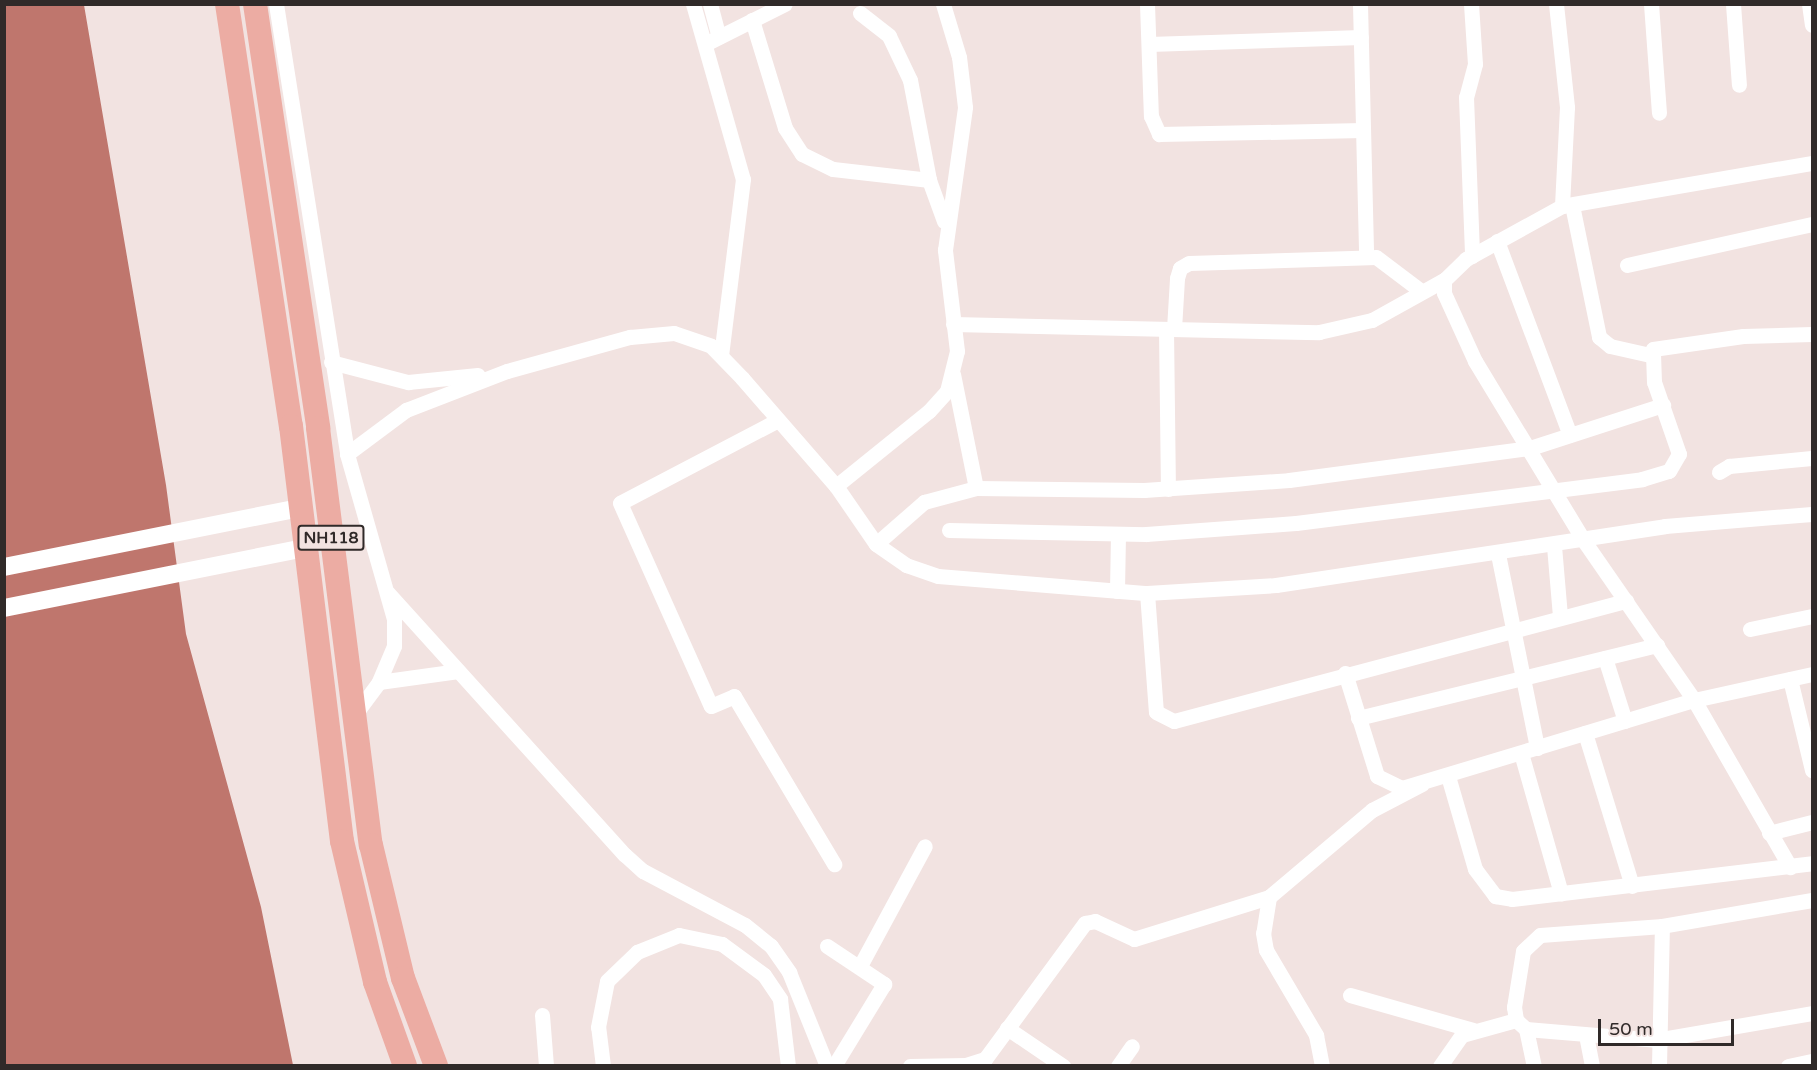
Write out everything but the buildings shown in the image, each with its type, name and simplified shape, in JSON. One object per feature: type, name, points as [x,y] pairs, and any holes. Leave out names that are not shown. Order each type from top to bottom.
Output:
[{"type":"highway","name":"NH118","points":[[227,4],[300,508],[342,841],[375,982],[405,1065]]},
{"type":"highway","name":"NH118","points":[[255,4],[318,428],[353,717],[386,913],[436,1065]]},
{"type":"street","points":[[276,4],[347,454],[382,586],[394,620],[394,646],[379,682],[353,717]]},
{"type":"street","points":[[693,4],[743,179],[721,356]]},
{"type":"street","points":[[710,4],[719,36]]},
{"type":"street","points":[[705,44],[785,4]]},
{"type":"street","points":[[836,486],[929,411],[947,391],[957,351],[947,226],[965,107],[959,57],[943,4]]},
{"type":"street","points":[[1147,4],[1151,116],[1159,134],[1364,130]]},
{"type":"street","points":[[1360,4],[1366,256]]},
{"type":"street","points":[[1471,4],[1475,64],[1466,98],[1472,256]]},
{"type":"street","points":[[1556,4],[1567,107],[1567,205],[1599,337],[1610,346],[1650,355]]},
{"type":"street","points":[[1651,4],[1659,114]]},
{"type":"street","points":[[1733,4],[1739,85]]},
{"type":"street","points":[[1809,4],[1812,25]]},
{"type":"street","points":[[860,13],[889,36],[910,80],[929,180],[947,226]]},
{"type":"street","points":[[752,20],[784,128],[802,154],[833,170],[929,180]]},
{"type":"street","points":[[1149,44],[1361,37]]},
{"type":"street","points":[[954,324],[1170,329],[1344,328],[1372,320],[1444,280],[1472,256],[1497,241],[1567,205],[1812,163]]},
{"type":"street","points":[[1627,265],[1812,224]]},
{"type":"street","points":[[1497,241],[1570,435]]},
{"type":"street","points":[[1168,489],[1170,329],[1180,268],[1189,263],[1366,256],[1387,261],[1421,291]]},
{"type":"street","points":[[1444,280],[1448,306],[1475,361],[1530,448],[1584,542],[1694,700],[1790,867]]},
{"type":"street","points":[[347,454],[405,410],[507,371],[630,337],[674,333],[711,345],[836,486],[876,544],[906,565],[938,576],[1147,593],[1276,585],[1584,542],[1665,526],[1812,514]]},
{"type":"street","points":[[1650,355],[1661,345],[1812,334]]},
{"type":"street","points":[[949,530],[1118,534],[1374,517],[1556,492],[1669,471],[1679,454],[1650,355]]},
{"type":"street","points":[[332,362],[408,382],[507,371]]},
{"type":"street","points":[[952,371],[976,488]]},
{"type":"street","points":[[876,544],[924,502],[976,488],[1168,489],[1289,480],[1530,448],[1663,405]]},
{"type":"street","points":[[778,420],[620,503],[711,706],[734,696],[834,864]]},
{"type":"street","points":[[1719,472],[1729,466],[1812,458]]},
{"type":"street","points":[[4,567],[300,508]]},
{"type":"street","points":[[1117,591],[1118,534]]},
{"type":"street","points":[[1554,546],[1560,616]]},
{"type":"street","points":[[4,608],[305,548]]},
{"type":"street","points":[[1498,554],[1509,628],[1537,748]]},
{"type":"street","points":[[382,586],[625,855],[643,871],[746,925],[771,946],[789,972],[827,1065]]},
{"type":"street","points":[[1147,593],[1154,700],[1163,721],[1509,628],[1626,601]]},
{"type":"street","points":[[1750,629],[1812,616]]},
{"type":"street","points":[[1358,718],[1657,645]]},
{"type":"street","points":[[1605,658],[1624,721]]},
{"type":"street","points":[[379,682],[459,671]]},
{"type":"street","points":[[1345,673],[1377,776],[1402,788],[1422,784],[1694,700],[1812,674]]},
{"type":"street","points":[[1790,679],[1812,770]]},
{"type":"street","points":[[1585,733],[1632,886]]},
{"type":"street","points":[[1521,753],[1561,893]]},
{"type":"street","points":[[1448,776],[1483,885],[1495,896],[1512,899],[1812,863]]},
{"type":"street","points":[[910,1065],[976,1064],[1007,1028],[1085,923],[1095,921],[1134,939],[1269,897],[1372,810],[1422,784]]},
{"type":"street","points":[[1769,833],[1812,822]]},
{"type":"street","points":[[860,966],[925,846]]},
{"type":"street","points":[[1269,897],[1263,933],[1266,950],[1316,1035],[1322,1065]]},
{"type":"street","points":[[1534,1065],[1514,1007],[1528,941],[1552,933],[1662,926],[1812,900]]},
{"type":"street","points":[[1659,1065],[1656,1040],[1662,926]]},
{"type":"street","points":[[603,1065],[598,1027],[608,981],[637,952],[679,935],[722,944],[764,975],[780,999],[788,1065]]},
{"type":"street","points":[[827,946],[884,984],[834,1065]]},
{"type":"street","points":[[1350,995],[1473,1030],[1521,1025],[1586,1035],[1656,1040],[1812,1013]]},
{"type":"street","points":[[542,1015],[546,1065]]},
{"type":"street","points":[[1007,1028],[1063,1065]]},
{"type":"street","points":[[1440,1065],[1452,1043],[1473,1030]]},
{"type":"street","points":[[1586,1035],[1592,1065]]},
{"type":"street","points":[[1118,1065],[1132,1046]]},
{"type":"street","points":[[1788,1065],[1812,1061]]},
{"type":"shaded area","points":[[5,5],[84,5],[166,485],[186,634],[261,907],[293,1065],[5,1066]]}]
